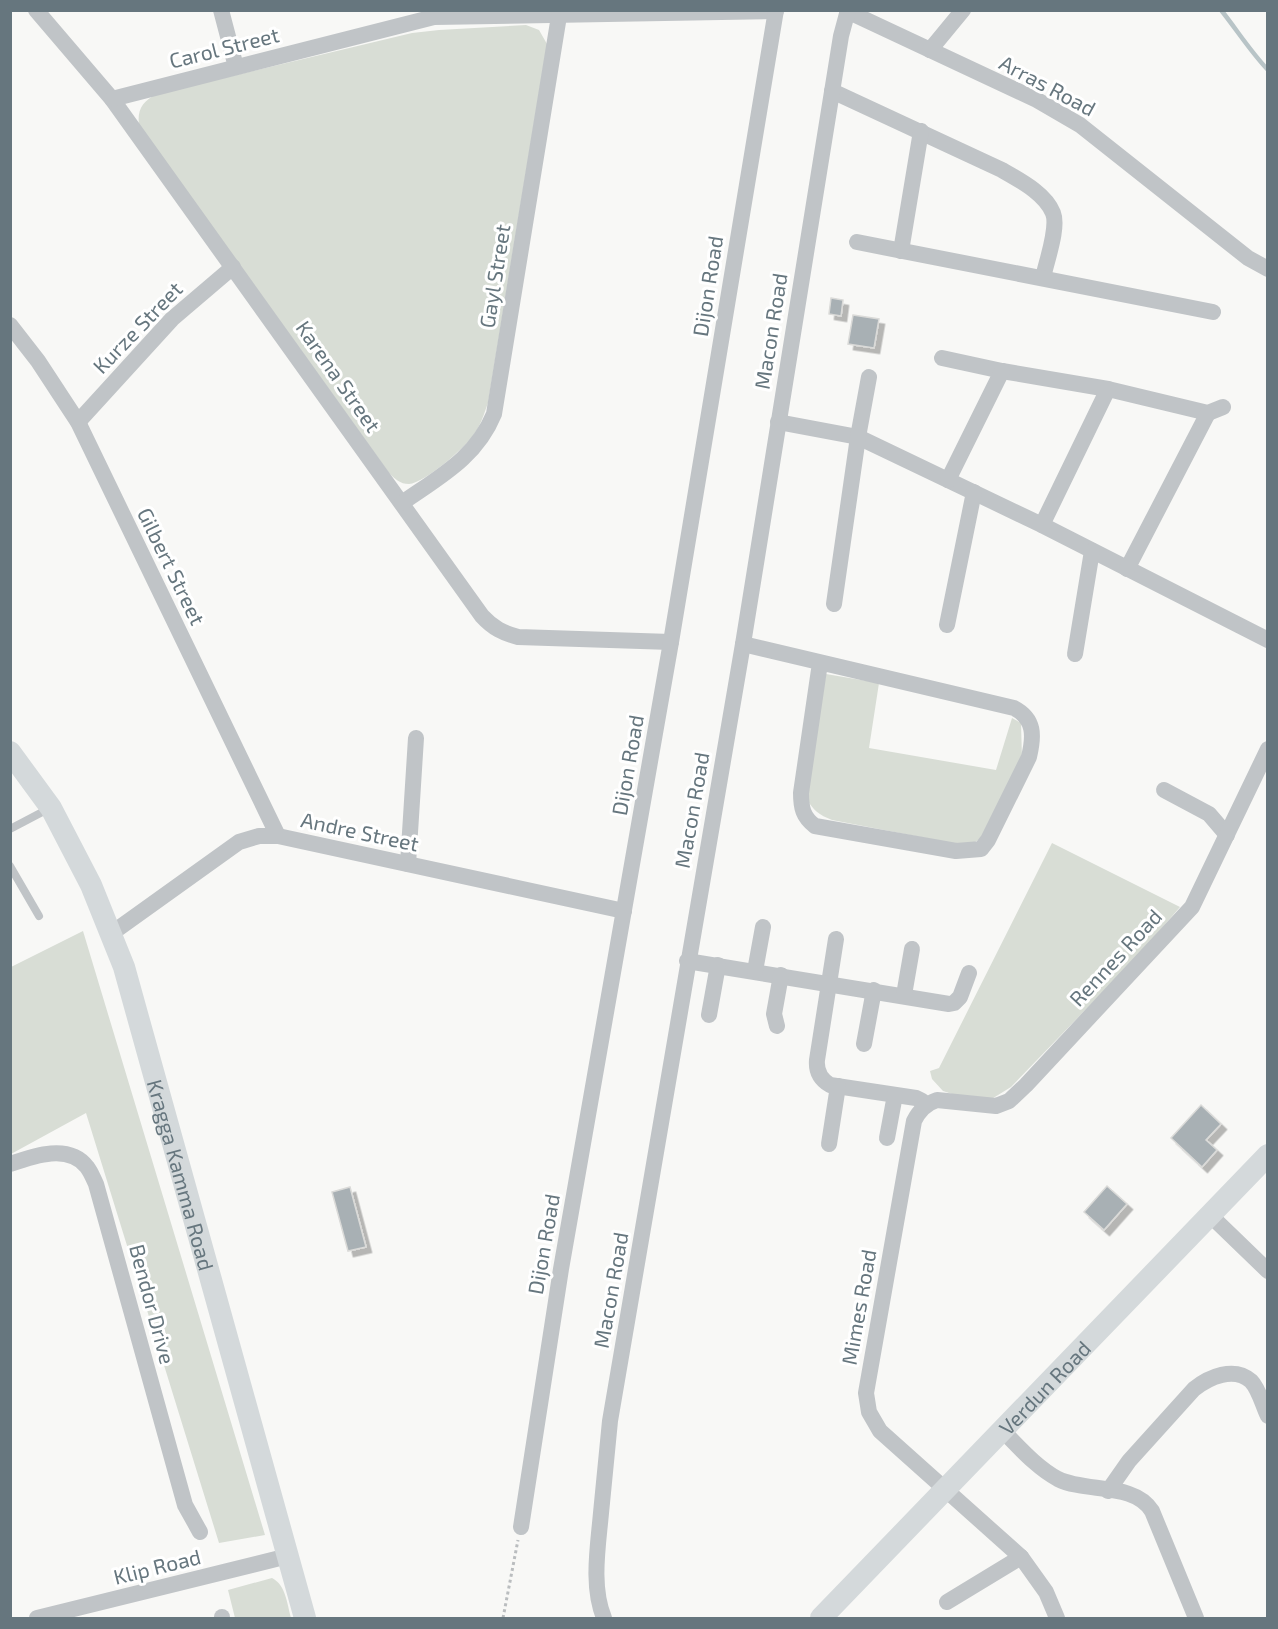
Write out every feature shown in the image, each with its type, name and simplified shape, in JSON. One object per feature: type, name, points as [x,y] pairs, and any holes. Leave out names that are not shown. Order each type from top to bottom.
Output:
[{"type":"main road","name":"Kragga Kamma Road","points":[[12,757],[51,808],[91,885],[124,967],[305,1618]]},
{"type":"main road","name":"Verdun Road","points":[[821,1618],[1268,1155]]},
{"type":"street","name":"Karena Street","points":[[36,10],[112,99],[492,627],[504,634],[519,637],[671,642]]},
{"type":"street","points":[[221,10],[236,67]]},
{"type":"street","points":[[930,50],[963,10]]},
{"type":"street","name":"Carol Street","points":[[112,99],[435,14],[559,16],[776,11]]},
{"type":"street","name":"Dijon Road","points":[[521,1527],[561,1269],[671,642],[776,11]]},
{"type":"street","name":"Arras Road","points":[[847,11],[1036,100],[1080,125],[1248,258],[1268,269]]},
{"type":"street","name":"Macon Road","points":[[604,1618],[598,1602],[597,1583],[610,1421],[743,644],[840,36],[847,11]]},
{"type":"street","name":"Gayl Street","points":[[402,504],[462,461],[487,430],[494,414],[559,16]]},
{"type":"street","points":[[832,91],[921,131],[1012,176],[1048,204],[1054,214],[1054,232],[1043,278]]},
{"type":"street","points":[[901,251],[921,131]]},
{"type":"street","points":[[857,242],[1213,312]]},
{"type":"street","name":"Kurze Street","points":[[78,422],[172,319],[234,267]]},
{"type":"street","name":"Gilbert Street","points":[[10,325],[38,361],[78,422],[278,836]]},
{"type":"street","points":[[942,358],[1216,410],[1127,569]]},
{"type":"street","points":[[948,480],[1002,371]]},
{"type":"street","points":[[834,604],[858,437],[869,378]]},
{"type":"street","points":[[1042,525],[1108,389]]},
{"type":"street","points":[[778,422],[858,437],[1042,525],[1268,640]]},
{"type":"street","points":[[947,625],[974,492]]},
{"type":"street","points":[[1075,654],[1092,551]]},
{"type":"street","points":[[743,644],[1014,708],[1024,713],[1032,731],[1029,757],[988,840],[981,849],[964,852],[934,848],[815,826],[808,820],[801,805],[801,793],[820,663]]},
{"type":"street","points":[[408,864],[416,738]]},
{"type":"street","name":"Rennes Road","points":[[925,1106],[936,1100],[990,1107],[1009,1101],[1185,915],[1204,883],[1268,749]]},
{"type":"street","points":[[1164,790],[1209,814],[1227,835]]},
{"type":"street","name":"Andre Street","points":[[112,933],[239,842],[259,836],[278,836],[624,911]]},
{"type":"street","points":[[755,971],[763,927]]},
{"type":"street","points":[[836,939],[816,1065],[818,1072],[824,1082],[920,1099],[925,1106]]},
{"type":"street","points":[[904,995],[912,949]]},
{"type":"street","points":[[687,961],[718,964],[954,1003],[960,997],[969,973]]},
{"type":"street","points":[[709,1016],[718,964]]},
{"type":"street","points":[[777,1026],[774,1014],[781,975]]},
{"type":"street","points":[[864,1044],[874,990]]},
{"type":"street","points":[[829,1144],[838,1086]]},
{"type":"street","points":[[887,1138],[895,1095]]},
{"type":"street","name":"Mimes Road","points":[[925,1106],[917,1114],[912,1130],[866,1393],[867,1402],[872,1421],[880,1431],[1021,1557],[1046,1592],[1057,1618]]},
{"type":"street","name":"Bendor Drive","points":[[10,1164],[48,1154],[66,1154],[86,1165],[96,1184],[185,1505],[200,1532]]},
{"type":"street","points":[[1209,1215],[1268,1271]]},
{"type":"street","points":[[1108,1491],[1128,1461],[1204,1381],[1223,1374],[1244,1377],[1253,1382],[1268,1416]]},
{"type":"street","points":[[1002,1430],[1037,1464],[1059,1479],[1073,1484],[1137,1496],[1150,1508],[1196,1618]]},
{"type":"street","name":"Klip Road","points":[[37,1618],[288,1557]]},
{"type":"street","points":[[947,1602],[1021,1557]]},
{"type":"lane","points":[[10,828],[51,808]]},
{"type":"lane","points":[[10,866],[39,916]]},
{"type":"path","points":[[503,1618],[521,1527]]},
{"type":"shaded area","points":[[526,25],[539,30],[547,44],[488,403],[475,433],[454,455],[425,478],[409,484],[403,483],[389,473],[139,125],[140,110],[157,94],[412,33]]},
{"type":"shaded area","points":[[826,674],[879,683],[869,748],[996,770],[1012,718],[1021,723],[1022,758],[986,834],[974,843],[962,845],[832,820],[814,809],[806,798]]},
{"type":"shaded area","points":[[1052,843],[1180,907],[1143,950],[1011,1087],[990,1100],[961,1097],[943,1091],[932,1079],[930,1071],[939,1068]]},
{"type":"shaded area","points":[[83,931],[265,1535],[219,1543],[86,1113],[11,1154],[11,967]]},
{"type":"shaded area","points":[[272,1578],[283,1590],[291,1618],[235,1618],[228,1590]]},
{"type":"building","points":[[831,298],[843,300],[841,316],[829,314]]},
{"type":"building","points":[[853,315],[879,319],[874,348],[848,344]]},
{"type":"building","points":[[1201,1105],[1221,1124],[1206,1140],[1217,1150],[1202,1167],[1171,1138]]},
{"type":"building","points":[[1107,1186],[1127,1204],[1104,1230],[1084,1212]]},
{"type":"building","points":[[350,1187],[366,1247],[348,1251],[332,1192]]},
{"type":"waterway","points":[[1221,10],[1268,70]]}]
